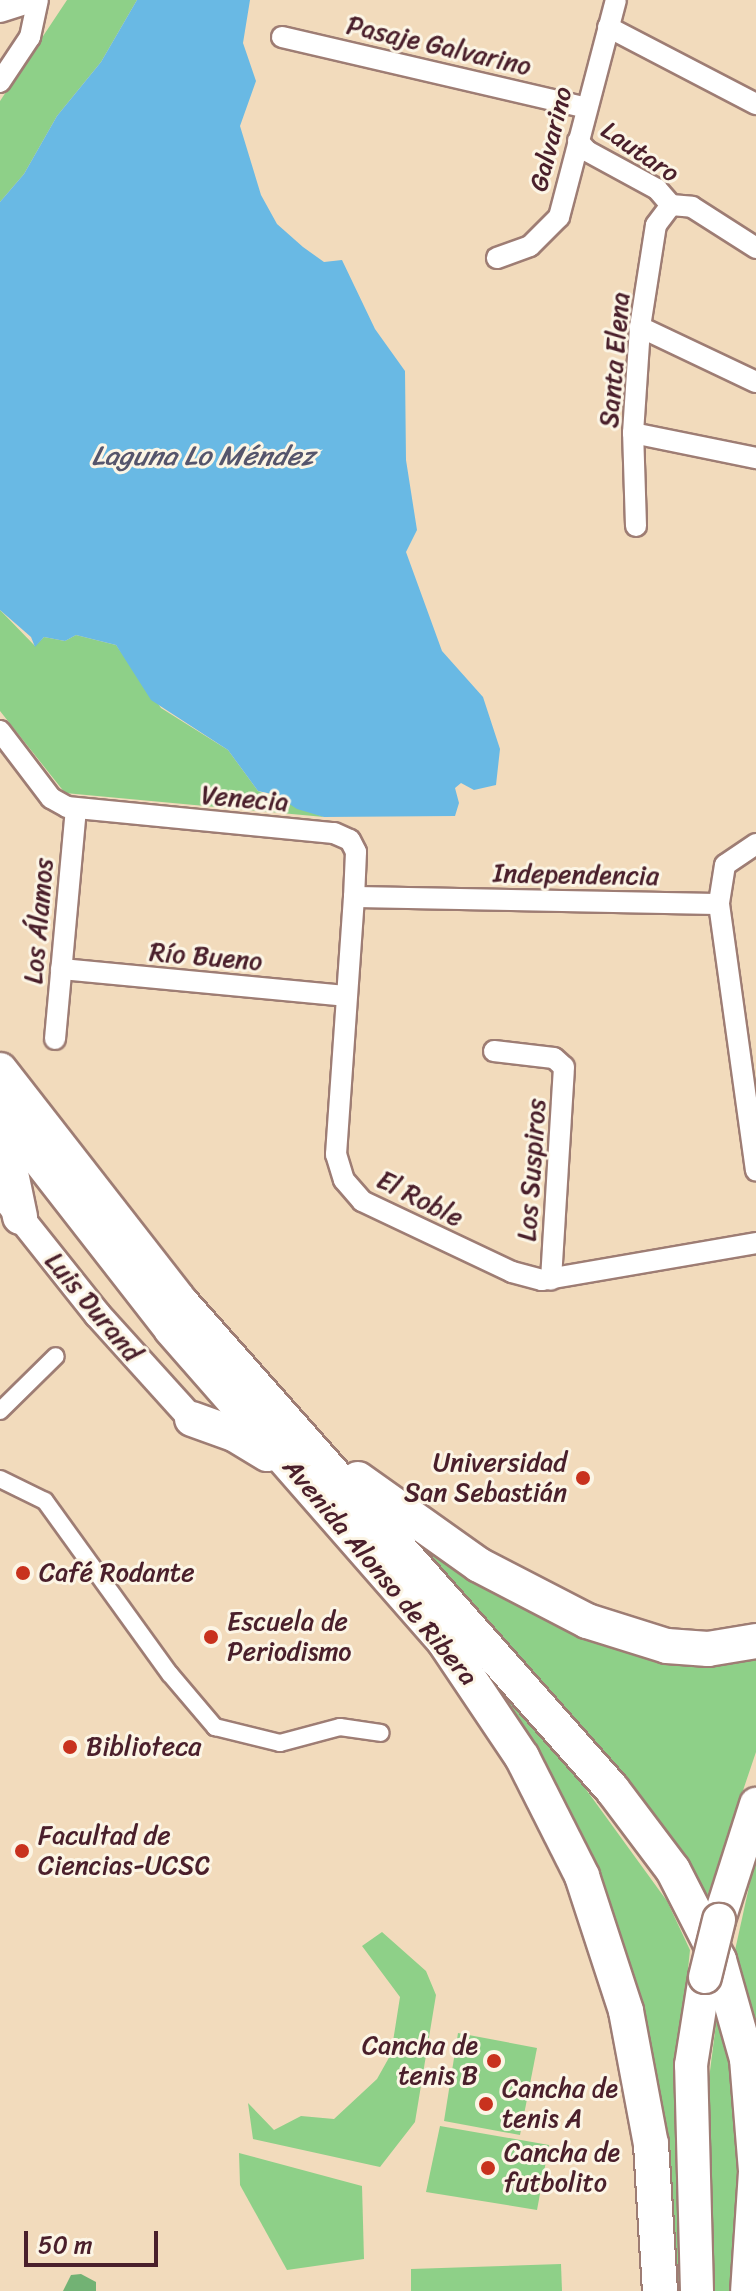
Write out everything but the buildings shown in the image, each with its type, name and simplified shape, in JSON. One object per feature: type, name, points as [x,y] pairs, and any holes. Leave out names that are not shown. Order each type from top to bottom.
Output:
[{"type":"highway","points":[[0,1061],[10,1204]]},
{"type":"highway","name":"Avenida Alonso de Ribera","points":[[4,1098],[612,1789],[673,1870],[705,1928],[740,2025],[752,2093],[756,2170],[748,2291]]},
{"type":"highway","name":"Avenida Alonso de Ribera","points":[[4,1098],[125,1274],[470,1675],[522,1757],[576,1863],[614,1965],[637,2057],[651,2144],[660,2291]]},
{"type":"highway","points":[[283,1417],[406,1516],[551,1605],[667,1646],[708,1649],[756,1641]]},
{"type":"highway","points":[[192,1419],[249,1441],[301,1478]]},
{"type":"main road","points":[[697,2291],[690,2094],[693,2037],[719,1920],[756,1804]]},
{"type":"street","points":[[0,9],[27,0]]},
{"type":"street","points":[[0,82],[30,37],[38,0]]},
{"type":"street","name":"Galvarino","points":[[497,258],[530,246],[552,228],[616,0]]},
{"type":"street","points":[[608,27],[756,104]]},
{"type":"street","name":"Pasaje Galvarino","points":[[282,37],[584,107]]},
{"type":"street","name":"Lautaro","points":[[578,141],[587,151],[657,189],[671,205],[692,207],[756,248]]},
{"type":"street","name":"Santa Elena","points":[[636,526],[633,433],[640,327],[656,225],[671,205]]},
{"type":"street","points":[[640,327],[756,382]]},
{"type":"street","points":[[633,433],[756,458]]},
{"type":"street","points":[[0,731],[51,798],[76,809]]},
{"type":"street","name":"Venecia","points":[[76,809],[340,834],[356,852],[354,897]]},
{"type":"street","name":"Los Álamos","points":[[55,1039],[76,809]]},
{"type":"street","points":[[756,844],[725,865],[719,904],[756,1170]]},
{"type":"street","name":"Independencia","points":[[354,897],[719,904]]},
{"type":"street","name":"El Roble","points":[[354,897],[336,1154],[352,1191],[370,1205],[512,1272],[551,1280],[756,1243]]},
{"type":"street","name":"Río Bueno","points":[[61,969],[346,996]]},
{"type":"street","name":"Los Suspiros","points":[[494,1051],[562,1063],[551,1280]]},
{"type":"street","name":"Luis Durand","points":[[10,1204],[98,1315],[192,1419]]},
{"type":"street","points":[[0,1411],[56,1356]]},
{"type":"street","points":[[0,1479],[45,1501],[170,1674],[215,1727],[280,1743],[340,1727],[381,1733]]},
{"type":"green space","points":[[67,0],[137,0],[101,62],[57,116],[24,174],[0,202],[0,101]]},
{"type":"green space","points":[[0,610],[35,646],[44,637],[65,641],[76,635],[116,645],[161,708],[228,750],[258,791],[324,817],[65,793],[0,711]]},
{"type":"green space","points":[[404,1536],[600,1639],[756,1652],[756,1752],[706,1900]]},
{"type":"green space","points":[[469,1645],[577,1777],[667,1901],[690,1950],[676,2087],[683,2291],[673,2291],[663,2159],[519,1727]]},
{"type":"green space","points":[[756,1855],[756,2018],[753,2027],[732,1964]]},
{"type":"green space","points":[[382,1932],[426,1971],[436,1995],[415,2122],[380,2167],[253,2139],[248,2103],[274,2130],[301,2116],[334,2119],[377,2079],[391,2054],[400,1997],[362,1946]]},
{"type":"green space","points":[[718,2008],[727,2027],[740,2134],[733,2291],[712,2291],[709,2079]]},
{"type":"green space","points":[[458,2033],[537,2048],[520,2135],[444,2121]]},
{"type":"green space","name":"Cancha de futbolito","points":[[440,2126],[549,2145],[537,2210],[426,2192]]},
{"type":"green space","points":[[239,2153],[362,2186],[364,2259],[287,2270],[240,2185]]},
{"type":"green space","points":[[561,2264],[562,2291],[411,2291],[411,2269]]},
{"type":"green space","points":[[81,2274],[96,2282],[96,2291],[63,2291],[71,2275]]},
{"type":"water","name":"Laguna Lo Méndez","points":[[137,0],[250,0],[243,43],[256,81],[240,126],[261,195],[277,224],[303,247],[324,262],[342,260],[375,329],[405,371],[406,460],[417,530],[406,552],[442,651],[483,697],[500,749],[496,785],[474,790],[461,783],[455,788],[459,803],[455,816],[324,817],[297,809],[276,795],[258,791],[228,750],[151,700],[116,645],[76,635],[65,641],[44,637],[35,647],[31,637],[0,610],[0,202],[24,174],[57,116],[101,62]]},
{"type":"place","name":"Universidad San Sebastián","points":[[583,1478]]},
{"type":"place","name":"Café Rodante","points":[[23,1573]]},
{"type":"place","name":"Escuela de Periodismo","points":[[211,1637]]},
{"type":"place","name":"Biblioteca","points":[[70,1747]]},
{"type":"place","name":"Facultad de Ciencias-UCSC","points":[[22,1851]]},
{"type":"place","name":"Cancha de tenis B","points":[[494,2061]]},
{"type":"place","name":"Cancha de tenis A","points":[[486,2104]]},
{"type":"place","name":"Cancha de futbolito","points":[[488,2168]]}]
